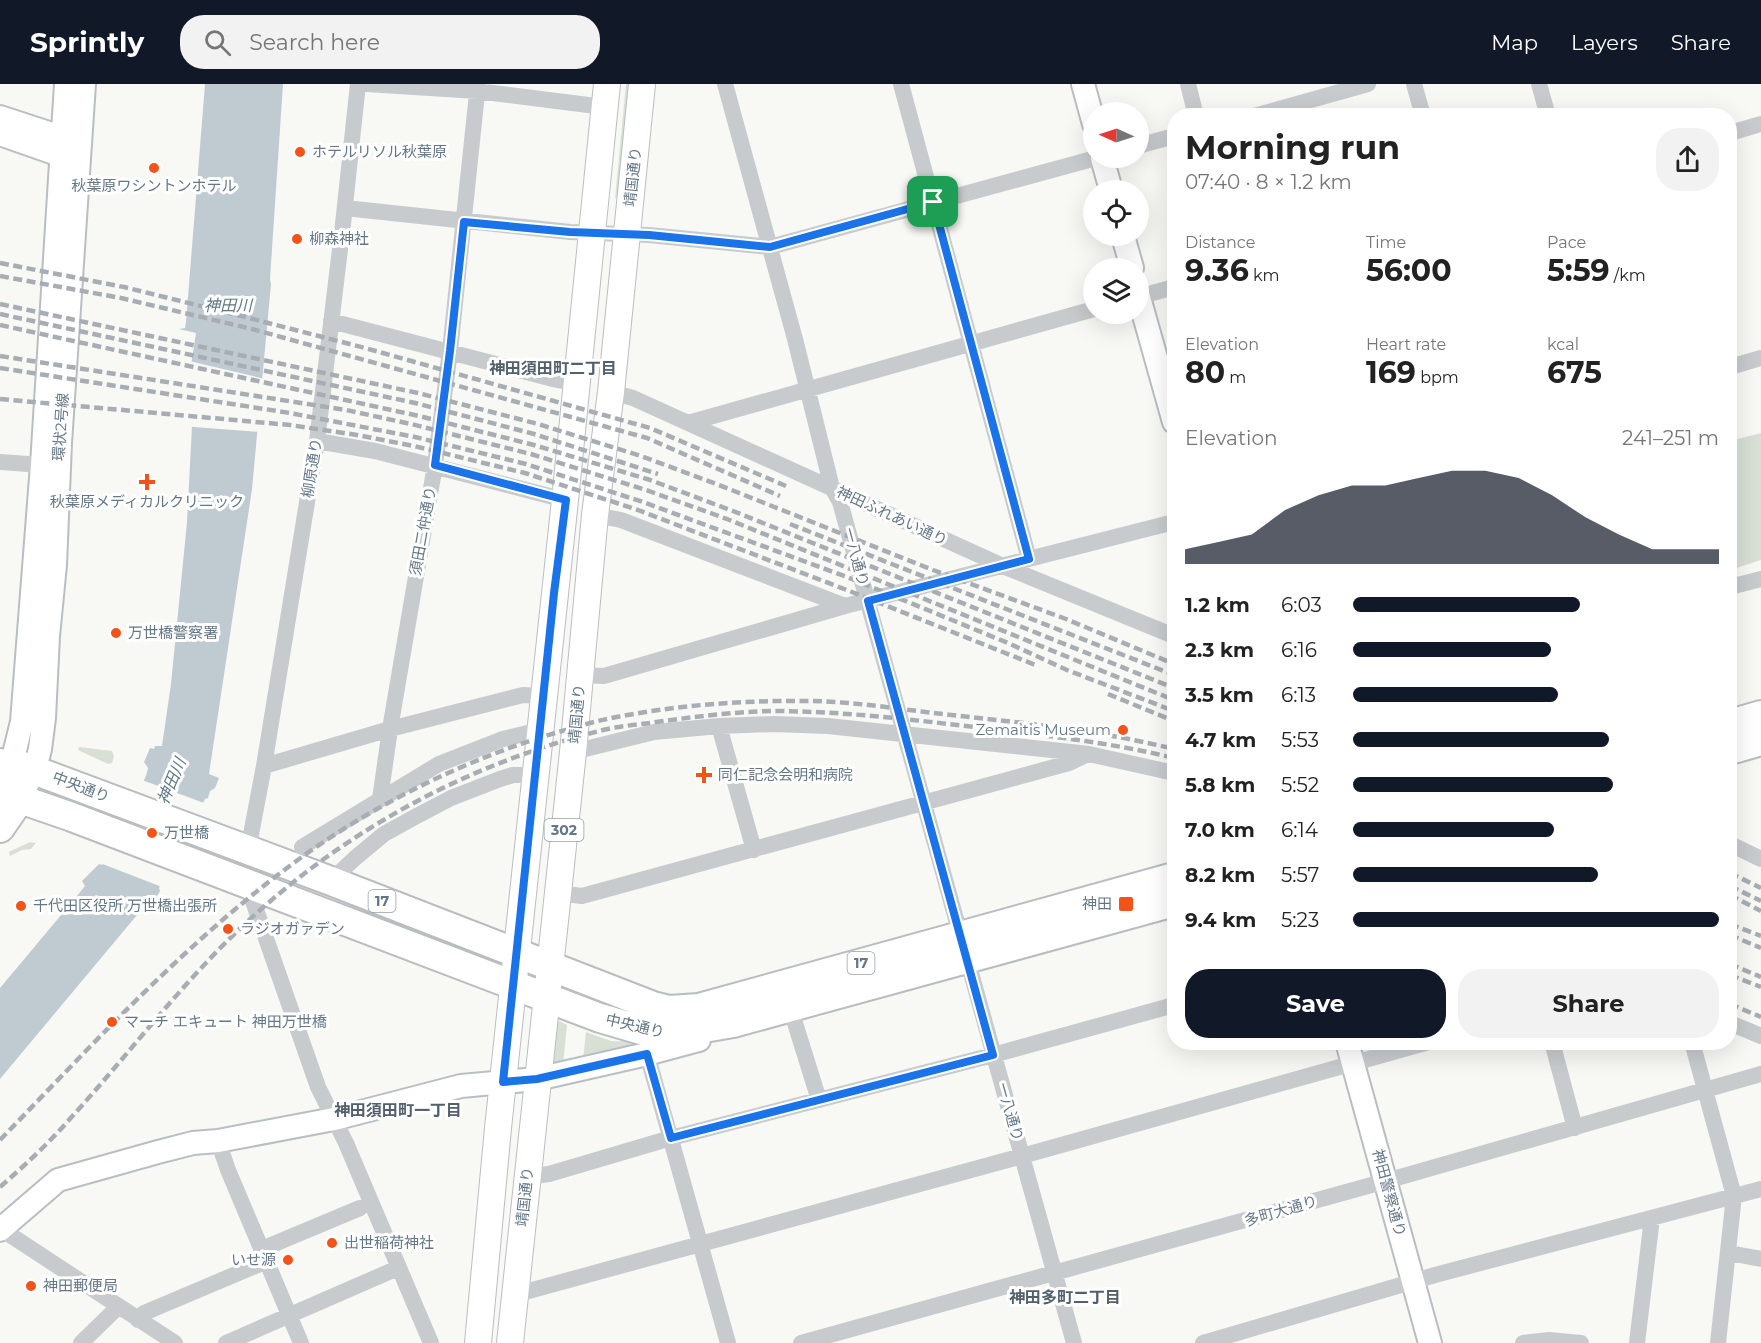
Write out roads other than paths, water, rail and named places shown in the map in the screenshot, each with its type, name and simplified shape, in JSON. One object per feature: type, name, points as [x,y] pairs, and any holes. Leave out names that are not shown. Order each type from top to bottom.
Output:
[{"type":"highway","points":[[1737,739],[1761,715]]},
{"type":"highway","points":[[0,828],[16,764]]},
{"type":"highway","name":"中央通り","points":[[16,764],[331,881],[653,1006],[669,1010],[684,1011],[699,1008],[1167,904]]},
{"type":"highway","name":"中央通り","points":[[7,793],[513,986],[616,1023],[653,1033],[688,1032],[790,1007],[1167,879]]},
{"type":"main road","name":"靖国通り","points":[[510,1343],[573,752],[595,515],[611,392],[642,84]]},
{"type":"main road","name":"302","points":[[478,1343],[513,986],[566,500],[605,95]]},
{"type":"street","name":"環状2号線","points":[[16,764],[40,749],[44,718],[48,636],[55,565],[67,150],[66,84]]},
{"type":"street","name":"環状2号線","points":[[16,764],[22,722],[67,150],[84,84]]},
{"type":"street","name":"柳原通り","points":[[248,850],[264,766],[317,441],[358,84]]},
{"type":"street","points":[[367,84],[605,95]]},
{"type":"street","name":"一八通り","points":[[725,84],[832,488],[840,502],[1074,1343]]},
{"type":"street","points":[[901,84],[1029,559]]},
{"type":"street","points":[[1083,84],[1088,102]]},
{"type":"street","points":[[1188,84],[1194,108]]},
{"type":"street","points":[[1308,108],[1368,84]]},
{"type":"street","points":[[1414,84],[1421,108]]},
{"type":"street","points":[[1539,84],[1546,108]]},
{"type":"street","name":"須田二仲通り","points":[[380,799],[435,465],[450,351],[477,88]]},
{"type":"street","points":[[0,117],[67,150]]},
{"type":"street","points":[[1737,131],[1761,124]]},
{"type":"street","points":[[0,134],[67,150]]},
{"type":"street","points":[[1149,143],[1167,138]]},
{"type":"street","points":[[345,208],[464,222],[627,233],[770,247],[1083,162]]},
{"type":"street","points":[[1149,293],[1167,289]]},
{"type":"street","points":[[688,423],[1083,312]]},
{"type":"street","points":[[331,321],[577,384]]},
{"type":"street","points":[[1147,324],[1167,397]]},
{"type":"street","points":[[1737,365],[1761,358]]},
{"type":"street","name":"神田ふれあい通り","points":[[611,392],[633,398],[1003,566],[1167,633]]},
{"type":"street","points":[[317,441],[435,465],[566,500]]},
{"type":"street","points":[[0,462],[42,465],[59,448]]},
{"type":"street","points":[[595,515],[621,520],[845,606]]},
{"type":"street","points":[[580,675],[604,676],[845,606],[1167,524]]},
{"type":"street","points":[[1737,585],[1761,579]]},
{"type":"street","points":[[264,766],[390,729],[523,695],[544,696]]},
{"type":"street","points":[[573,752],[654,732],[719,726],[785,724],[828,726],[1089,754],[1167,771]]},
{"type":"street","points":[[719,726],[754,850]]},
{"type":"street","points":[[302,847],[439,764],[503,740],[540,730]]},
{"type":"street","points":[[557,893],[582,896],[1069,763],[1089,754]]},
{"type":"street","points":[[331,881],[384,834],[451,798],[513,775],[536,776]]},
{"type":"street","points":[[1737,847],[1757,854]]},
{"type":"street","points":[[247,884],[318,1087],[346,1143],[431,1343]]},
{"type":"street","points":[[790,1007],[819,1100]]},
{"type":"street","points":[[527,1178],[549,1174],[671,1138],[993,1055],[1167,1007]]},
{"type":"street","points":[[175,1343],[1,1230],[58,1180],[193,1143],[218,1142],[334,1119],[461,1086],[537,1079],[647,1054],[697,1041],[732,1023]]},
{"type":"street","points":[[1737,1026],[1761,1036]]},
{"type":"street","points":[[514,1295],[1022,1156],[1350,1053],[1372,1050]]},
{"type":"street","points":[[1554,1050],[1575,1128]]},
{"type":"street","points":[[1694,1050],[1734,1196],[1718,1343]]},
{"type":"street","name":"神田警察通り","points":[[1350,1053],[1430,1343]]},
{"type":"street","points":[[647,1054],[728,1343]]},
{"type":"street","name":"多町大通り","points":[[801,1343],[1386,1181],[1761,1074]]},
{"type":"street","points":[[218,1142],[301,1343]]},
{"type":"street","points":[[1203,1343],[1413,1281],[1761,1190]]},
{"type":"street","points":[[138,1320],[144,1313],[360,1208]]},
{"type":"street","points":[[1637,1343],[1652,1218]]},
{"type":"street","points":[[1729,1253],[1761,1259]]},
{"type":"street","points":[[226,1343],[398,1268]]},
{"type":"street","points":[[81,1343],[119,1306]]},
{"type":"street","points":[[1523,1343],[1550,1341],[1581,1343]]},
{"type":"water","name":"神田川","points":[[205,84],[283,84],[271,284],[252,489],[209,774],[219,778],[215,788],[205,799],[156,898],[152,897],[0,1079],[0,988],[85,886],[82,881],[99,864],[102,865],[146,776],[148,768],[144,762],[150,748],[162,746],[171,684],[187,522],[192,426],[182,424],[196,333],[179,329],[185,328],[186,322]]},
{"type":"railway","points":[[0,263],[124,287],[253,319],[650,428],[786,486]]},
{"type":"railway","points":[[0,276],[121,298],[252,329],[647,438],[780,496]]},
{"type":"railway","points":[[0,304],[418,393],[538,424],[641,456],[719,485],[933,570],[1066,619],[1167,661]]},
{"type":"railway","points":[[0,314],[415,403],[534,434],[658,474]]},
{"type":"railway","points":[[0,325],[419,416],[534,445],[650,480],[733,511],[1167,685]]},
{"type":"railway","points":[[0,356],[346,410],[531,454],[646,490],[727,519],[1167,697]]},
{"type":"railway","points":[[0,368],[290,413],[415,437],[526,464],[643,502],[847,577],[1008,643],[1067,670],[1167,708]]},
{"type":"railway","points":[[0,399],[290,425],[414,446],[525,473],[638,510],[1038,666]]},
{"type":"railway","points":[[790,524],[1167,672]]},
{"type":"railway","points":[[1108,694],[1167,718]]},
{"type":"railway","points":[[0,1140],[179,960],[255,893],[295,862],[389,802],[457,769],[527,742],[601,720],[658,710],[761,701],[812,701],[1091,732],[1167,747]]},
{"type":"railway","points":[[0,1187],[60,1130],[184,987],[233,935],[297,879],[378,823],[464,778],[509,759],[603,730],[711,715],[771,711],[898,718],[1100,743],[1167,756]]},
{"type":"railway","points":[[1737,876],[1761,888]]},
{"type":"railway","points":[[1737,889],[1761,901]]},
{"type":"railway","points":[[1737,899],[1761,911]]},
{"type":"railway","points":[[1737,927],[1761,936]]},
{"type":"railway","points":[[1737,938],[1761,948]]},
{"type":"railway","points":[[1737,967],[1761,977]]},
{"type":"railway","points":[[1737,978],[1761,987]]},
{"type":"railway","points":[[1737,1007],[1761,1017]]},
{"type":"place","name":"ホテルリソル秋葉原","points":[[300,152]]},
{"type":"place","name":"秋葉原ワシントンホテル","points":[[154,168]]},
{"type":"place","name":"柳森神社","points":[[297,239]]},
{"type":"place","name":"秋葉原メディカルクリニック","points":[[147,482]]},
{"type":"place","name":"万世橋警察署","points":[[116,633]]},
{"type":"place","name":"Zemaitis Museum","points":[[1123,730]]},
{"type":"place","name":"同仁記念会明和病院","points":[[704,775]]},
{"type":"place","name":"万世橋","points":[[152,833]]},
{"type":"place","name":"神田","points":[[1126,904]]},
{"type":"place","name":"千代田区役所 万世橋出張所","points":[[21,906]]},
{"type":"place","name":"ラジオガァデン","points":[[228,929]]},
{"type":"place","name":"マーチ エキュート 神田万世橋","points":[[112,1022]]},
{"type":"place","name":"出世稲荷神社","points":[[332,1243]]},
{"type":"place","name":"いせ源","points":[[288,1260]]},
{"type":"place","name":"神田郵便局","points":[[31,1286]]},
{"type":"district","name":"神田須田町二丁目","points":[[553,368]]},
{"type":"district","name":"神田須田町一丁目","points":[[398,1110]]},
{"type":"district","name":"神田多町二丁目","points":[[1065,1297]]}]
